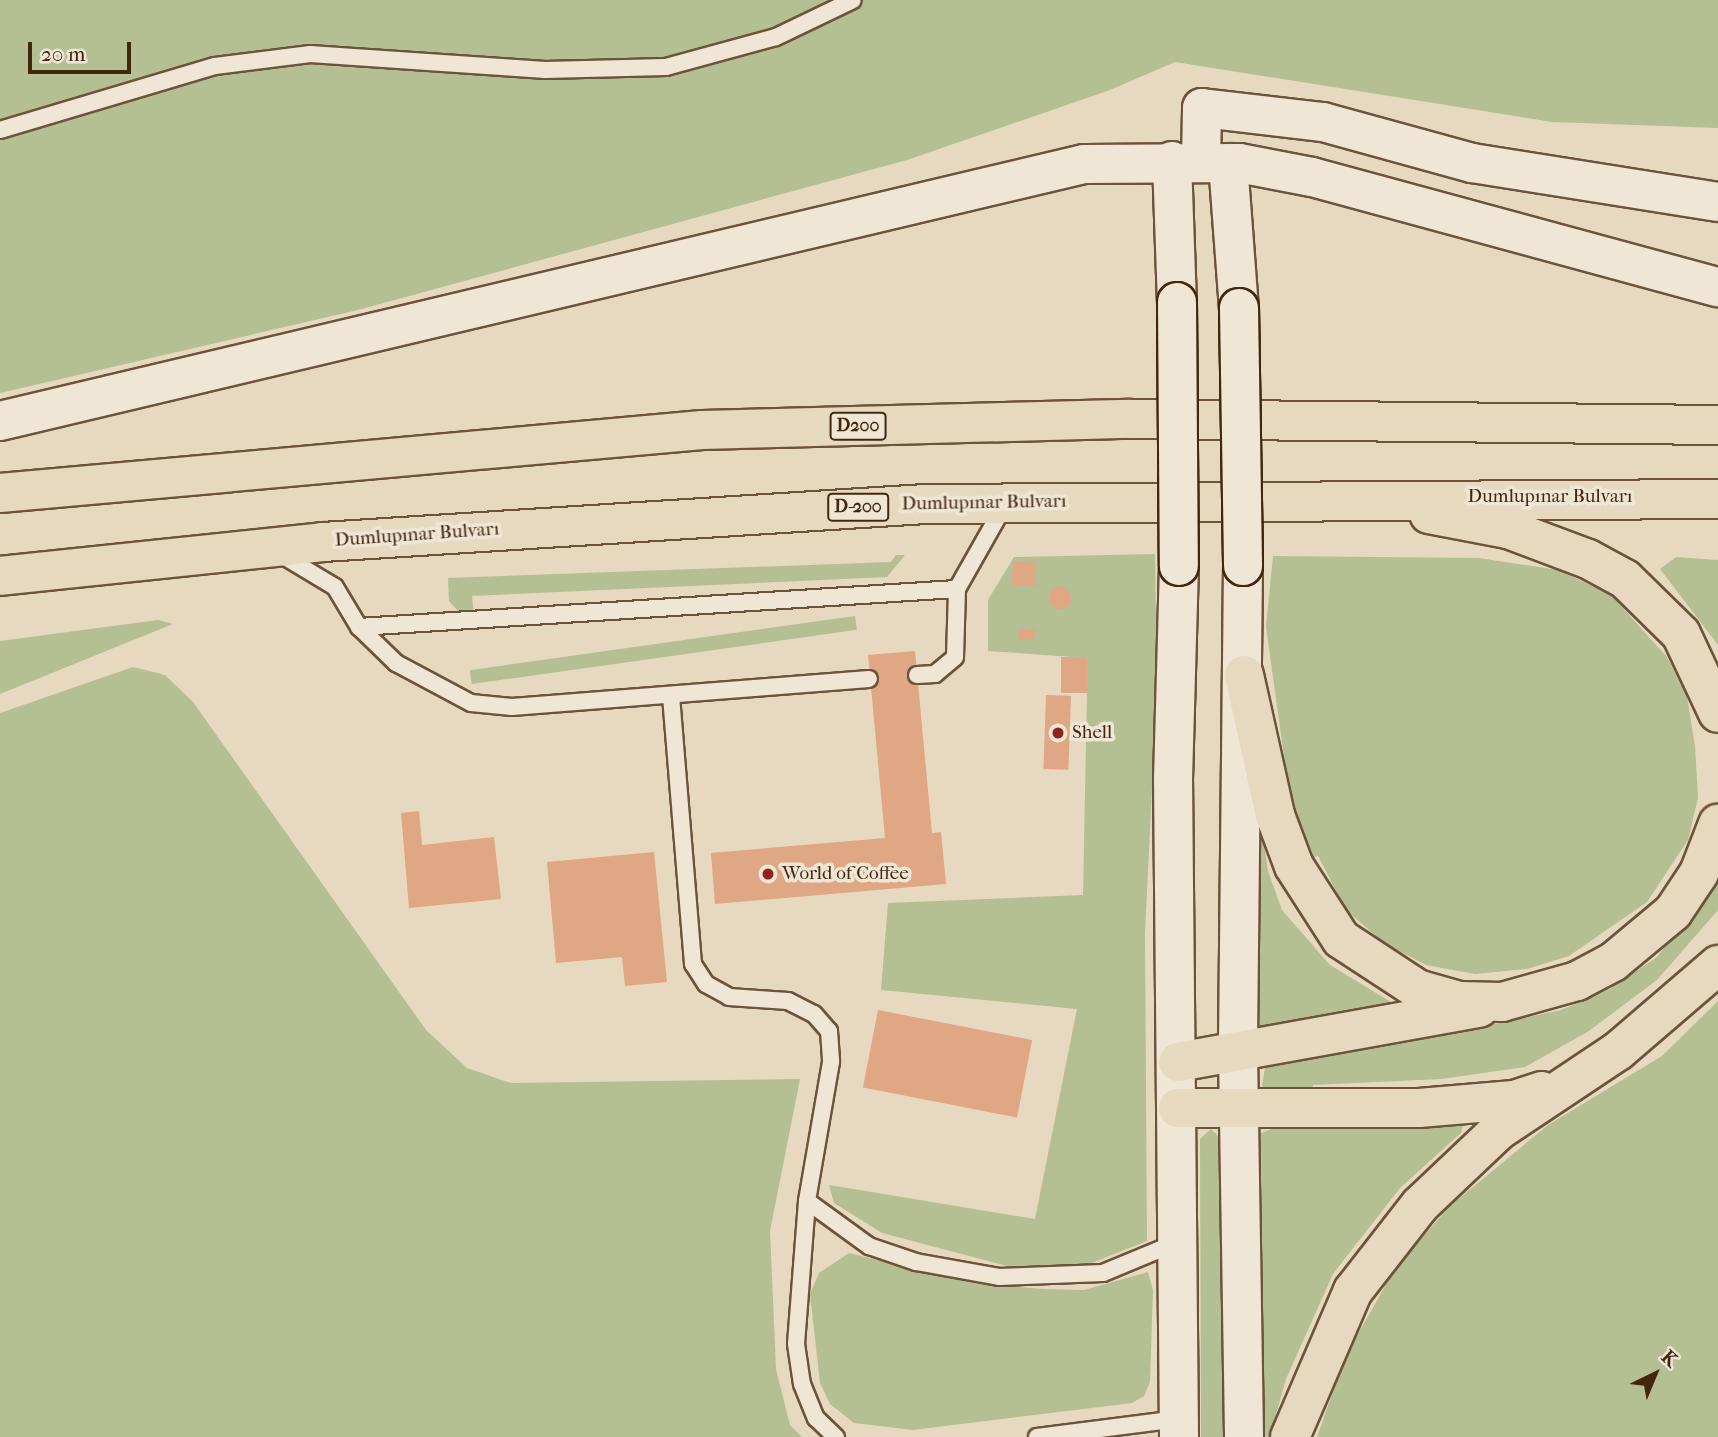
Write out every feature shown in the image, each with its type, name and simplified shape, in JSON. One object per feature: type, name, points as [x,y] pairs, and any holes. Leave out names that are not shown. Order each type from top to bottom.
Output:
[{"type":"highway","name":"D200","points":[[0,493],[702,430],[1130,419],[1718,425]]},
{"type":"highway","name":"Dumlupınar Bulvarı","points":[[0,576],[268,547],[683,516],[1006,502],[1341,498],[1718,499]]},
{"type":"highway","points":[[1341,498],[1508,529],[1588,559],[1625,579],[1681,634],[1718,713]]},
{"type":"highway","points":[[1244,675],[1275,815],[1294,866],[1341,939],[1417,989],[1459,1001],[1502,1002]]},
{"type":"highway","points":[[1178,1062],[1424,1022],[1577,981],[1643,939],[1673,912],[1699,873],[1718,824]]},
{"type":"highway","points":[[1290,1437],[1353,1290],[1387,1242],[1497,1131],[1618,1051],[1718,965]]},
{"type":"highway","points":[[1178,1108],[1343,1111],[1514,1100],[1569,1081]]},
{"type":"main road","points":[[1179,1428],[1180,1240],[1173,779],[1180,566],[1177,302],[1200,162],[1202,108],[1323,122],[1472,163],[1718,202]]},
{"type":"main road","points":[[1200,162],[1239,307],[1244,675],[1238,1109],[1244,1437]]},
{"type":"main road","points":[[0,421],[1084,164],[1200,162],[1420,203],[1718,287]]},
{"type":"lane","points":[[0,130],[215,66],[310,54],[545,70],[666,67],[776,37],[853,0]]},
{"type":"lane","points":[[917,675],[934,674],[955,657],[957,589],[1006,502]]},
{"type":"lane","points":[[268,547],[335,587],[359,627],[396,663],[471,703],[512,708],[869,680]]},
{"type":"lane","points":[[359,627],[957,589]]},
{"type":"lane","points":[[671,696],[693,964],[706,984],[729,997],[788,1001],[814,1014],[829,1031],[831,1062],[807,1201],[796,1344],[802,1384],[816,1418],[836,1437]]},
{"type":"lane","points":[[807,1201],[869,1246],[915,1262],[999,1277],[1103,1273],[1180,1240]]},
{"type":"lane","points":[[1037,1437],[1179,1428]]},
{"type":"green space","points":[[0,0],[1718,0],[1718,128],[1552,122],[1175,62],[1110,90],[907,160],[358,310],[0,393]]},
{"type":"green space","points":[[1155,554],[1157,684],[1145,933],[1147,1241],[1087,1265],[1007,1266],[882,1233],[834,1203],[829,1185],[1035,1219],[1077,1009],[881,990],[888,903],[1083,895],[1087,693],[1073,657],[988,651],[988,600],[1014,557]]},
{"type":"green space","points":[[896,555],[905,555],[887,577],[472,596],[474,616],[458,611],[449,601],[448,578],[891,562]]},
{"type":"green space","points":[[1273,556],[1479,558],[1558,570],[1611,595],[1667,657],[1687,697],[1695,746],[1698,798],[1688,840],[1647,902],[1569,956],[1527,969],[1475,974],[1426,965],[1384,943],[1346,910],[1318,856],[1306,860],[1294,828],[1266,627]]},
{"type":"green space","points":[[1676,557],[1718,560],[1718,645],[1660,569]]},
{"type":"green space","points":[[855,616],[857,630],[472,684],[470,670]]},
{"type":"green space","points":[[158,620],[173,624],[0,694],[0,641]]},
{"type":"green space","points":[[133,667],[165,675],[193,702],[426,1030],[467,1068],[511,1083],[800,1079],[770,1231],[776,1369],[790,1425],[802,1437],[0,1437],[0,713]]},
{"type":"green space","points":[[1258,801],[1268,871],[1282,910],[1330,965],[1396,1005],[1266,1031],[1258,1025]]},
{"type":"green space","points":[[1718,879],[1718,910],[1657,980],[1589,1031],[1525,1067],[1441,1079],[1313,1085],[1311,1095],[1270,1092],[1262,1086],[1265,1068],[1276,1059],[1500,1023],[1561,1010],[1610,989],[1657,957]]},
{"type":"green space","points":[[1718,1001],[1718,1437],[1317,1437],[1346,1355],[1396,1267],[1450,1206],[1548,1125],[1662,1056]]},
{"type":"green space","points":[[1463,1125],[1461,1133],[1400,1188],[1333,1274],[1286,1379],[1270,1436],[1263,1437],[1261,1133],[1277,1127]]},
{"type":"green space","points":[[1211,1129],[1219,1137],[1226,1437],[1201,1437],[1200,1139]]},
{"type":"green space","points":[[849,1253],[974,1283],[1043,1289],[1084,1290],[1148,1272],[1153,1290],[1150,1382],[1144,1396],[1132,1403],[913,1430],[854,1423],[830,1404],[820,1383],[810,1294],[819,1273]]},
{"type":"building","points":[[1013,561],[1036,562],[1035,586],[1012,585]]},
{"type":"building","points":[[1060,587],[1068,590],[1071,598],[1068,606],[1060,609],[1052,606],[1049,598],[1052,590]]},
{"type":"building","points":[[1019,629],[1035,630],[1034,640],[1018,639]]},
{"type":"building","points":[[915,651],[932,833],[941,832],[946,884],[715,904],[711,853],[885,838],[868,655]]},
{"type":"building","points":[[1061,657],[1087,657],[1087,693],[1061,693]]},
{"type":"building","name":"Shell","points":[[1046,695],[1071,696],[1068,770],[1043,769]]},
{"type":"building","points":[[419,811],[422,845],[494,837],[501,899],[409,908],[401,813]]},
{"type":"building","points":[[654,852],[667,982],[625,986],[622,957],[556,963],[547,862]]},
{"type":"building","points":[[878,1010],[1032,1040],[1017,1118],[863,1088]]},
{"type":"place","name":"Shell","points":[[1058,733]]},
{"type":"place","name":"World of Coffee","points":[[768,874]]}]
